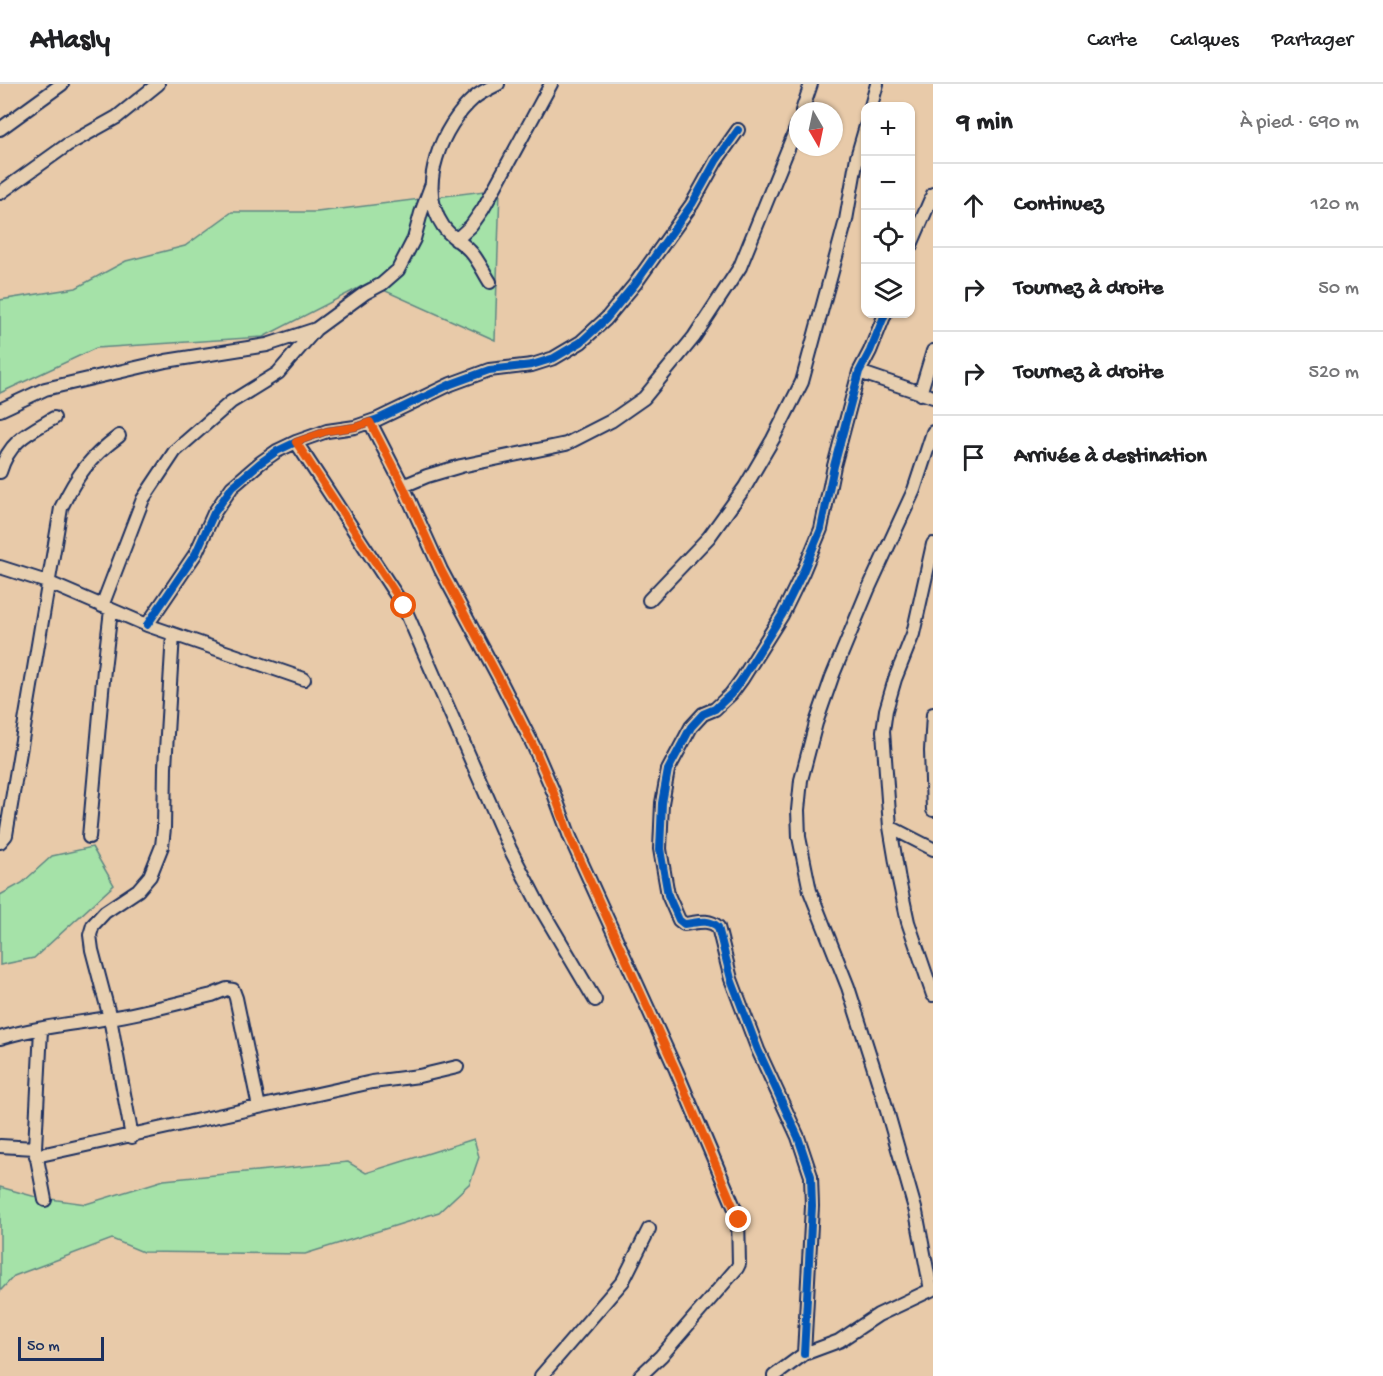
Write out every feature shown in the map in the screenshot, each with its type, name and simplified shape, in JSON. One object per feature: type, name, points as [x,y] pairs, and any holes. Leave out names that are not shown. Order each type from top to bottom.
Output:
[{"type":"street","points":[[0,129],[62,84]]},
{"type":"street","points":[[0,193],[67,146],[117,117],[158,84]]},
{"type":"street","points":[[89,837],[106,608],[143,499],[175,451],[231,402],[278,373],[316,329],[364,293],[382,284],[398,270],[414,239],[431,186],[436,158],[454,119],[475,97],[498,84]]},
{"type":"street","points":[[456,240],[471,226],[483,209],[551,84]]},
{"type":"street","points":[[805,102],[810,84]]},
{"type":"street","points":[[872,102],[877,84]]},
{"type":"street","points":[[147,625],[196,553],[214,513],[232,487],[260,463],[296,442],[327,431],[355,427],[370,422],[394,413],[451,384],[489,370],[532,365],[554,358],[581,342],[606,319],[635,284],[692,204],[716,161],[738,130]]},
{"type":"street","points":[[649,600],[709,537],[745,487],[802,382],[846,220],[861,143]]},
{"type":"street","points":[[403,486],[461,466],[566,444],[611,421],[644,398],[694,337],[740,267],[789,146]]},
{"type":"street","points":[[431,186],[434,208],[443,226],[471,252],[490,282]]},
{"type":"street","points":[[915,236],[931,201]]},
{"type":"street","points":[[804,1354],[812,1206],[811,1176],[798,1137],[758,1050],[731,979],[718,927],[712,922],[703,921],[684,924],[679,920],[668,895],[660,849],[662,803],[668,770],[690,727],[703,714],[715,709],[736,687],[782,615],[814,549],[821,529],[834,466],[859,372],[883,318]]},
{"type":"street","points":[[0,410],[45,388],[166,361],[267,345],[316,329]]},
{"type":"street","points":[[920,394],[933,351]]},
{"type":"street","points":[[859,372],[933,398]]},
{"type":"street","points":[[0,472],[8,450],[16,442],[54,418]]},
{"type":"street","points":[[370,422],[403,486],[441,570],[534,747],[570,837],[676,1070],[738,1216],[739,1264],[737,1268],[661,1356],[640,1376]]},
{"type":"street","points":[[774,1376],[804,1354],[839,1341],[878,1315],[932,1289],[914,1204],[884,1100],[848,987],[810,891],[799,837],[798,810],[801,780],[816,723],[868,590],[914,490],[933,432]]},
{"type":"street","points":[[0,842],[6,835],[61,508],[74,482],[99,450],[119,436]]},
{"type":"street","points":[[296,442],[404,606],[510,849],[540,908],[595,1000]]},
{"type":"street","points":[[933,544],[913,634],[886,710],[883,732],[890,827],[908,922],[933,995]]},
{"type":"street","points":[[0,567],[47,582],[147,625],[304,679]]},
{"type":"street","points":[[132,1137],[110,1018],[90,935],[93,925],[105,912],[138,890],[150,876],[162,846],[173,634]]},
{"type":"street","points":[[933,714],[931,751],[933,810]]},
{"type":"street","points":[[890,827],[933,849]]},
{"type":"street","points":[[0,1038],[74,1022],[110,1018],[190,1000],[226,989],[232,990],[236,998],[259,1107]]},
{"type":"street","points":[[41,1029],[35,1152],[45,1200]]},
{"type":"street","points":[[0,1146],[35,1152],[132,1137],[372,1082],[419,1076],[457,1067]]},
{"type":"street","points":[[541,1376],[623,1281],[650,1229]]},
{"type":"green space","points":[[500,189],[495,340],[368,283],[263,337],[96,348],[0,393],[0,300],[76,288],[126,261],[185,246],[232,212],[317,212]]},
{"type":"green space","points":[[92,847],[114,885],[34,958],[0,965],[0,895],[22,883],[52,856]]},
{"type":"green space","points":[[474,1139],[479,1157],[470,1183],[439,1212],[305,1254],[143,1252],[112,1239],[14,1276],[0,1291],[0,1187],[36,1197],[86,1204],[164,1180],[348,1162],[366,1173]]},
{"type":"cycle path","points":[[147,625],[196,553],[214,513],[232,487],[277,451],[327,431],[355,427],[378,419],[451,384],[489,370],[532,365],[554,358],[581,342],[606,319],[635,284],[692,204],[716,161],[738,130]]},
{"type":"cycle path","points":[[804,1354],[812,1206],[811,1176],[798,1137],[758,1050],[731,979],[718,927],[706,922],[684,924],[679,920],[668,895],[660,849],[662,803],[668,770],[691,727],[703,714],[715,709],[731,694],[742,679],[782,615],[803,572],[821,529],[834,466],[859,372],[883,318]]},
{"type":"route","points":[[404,606],[296,442],[327,431],[355,427],[370,422],[403,486],[441,570],[534,747],[570,837],[676,1070],[739,1220]]}]
